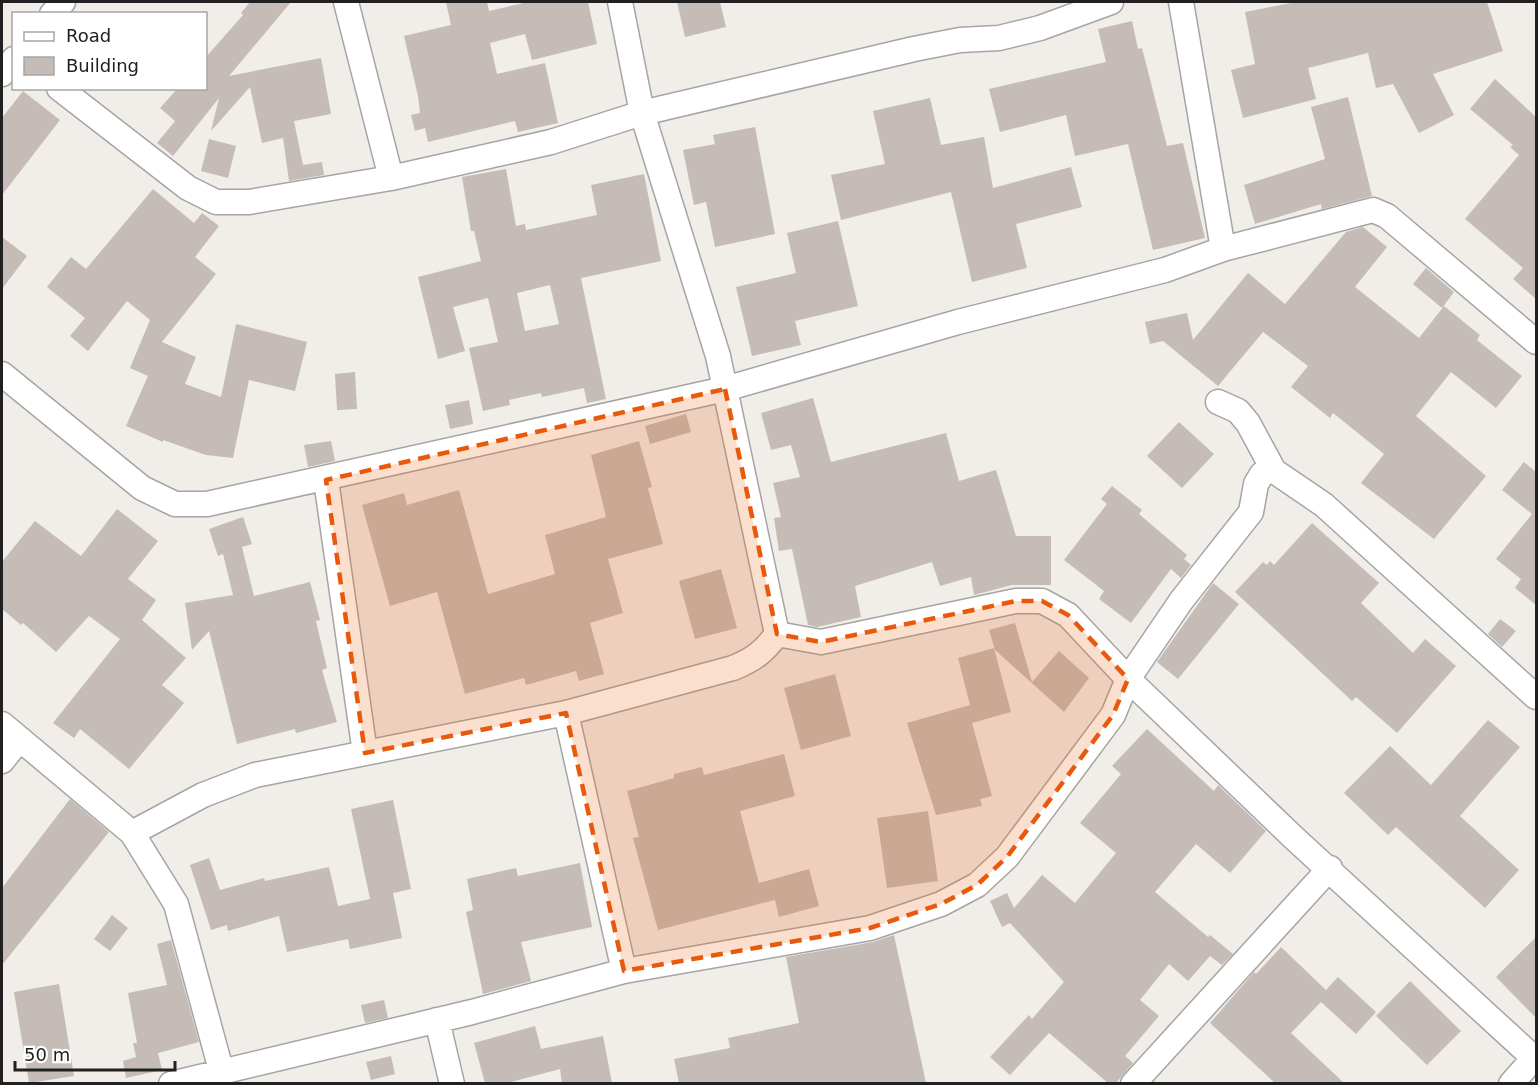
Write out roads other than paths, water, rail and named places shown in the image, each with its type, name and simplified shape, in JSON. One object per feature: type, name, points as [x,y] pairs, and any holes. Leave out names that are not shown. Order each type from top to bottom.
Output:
[{"type":"street","points":[[346,2],[391,178]]},
{"type":"street","points":[[132,833],[203,795],[255,776],[566,713],[733,669],[752,661],[765,651],[777,634],[718,356],[642,113],[620,2]]},
{"type":"street","points":[[62,90],[188,188],[216,202],[249,202],[391,178],[551,142],[642,113],[914,49],[960,40],[999,38],[1040,28],[1111,2]]},
{"type":"street","points":[[1181,2],[1224,249]]},
{"type":"street","points":[[2,74],[12,62]]},
{"type":"street","points":[[2,374],[142,488],[176,504],[207,504],[326,480],[373,466],[725,389],[958,322],[1165,270],[1224,249],[1373,210],[1387,216],[1536,342]]},
{"type":"street","points":[[1218,402],[1238,411],[1248,423],[1274,471],[1324,505],[1536,697]]},
{"type":"street","points":[[171,1083],[437,1020],[624,971],[870,928],[941,904],[977,885],[1007,858],[1113,716],[1128,679],[1181,601],[1251,512],[1256,484],[1263,474],[1274,471]]},
{"type":"street","points":[[326,480],[365,753]]},
{"type":"street","points":[[777,634],[821,642],[1016,601],[1042,601],[1068,615],[1128,679],[1294,838],[1330,868],[1535,1059],[1510,1083]]},
{"type":"street","points":[[566,713],[624,971]]},
{"type":"street","points":[[2,761],[10,732],[132,833],[176,904],[221,1070]]},
{"type":"street","points":[[1132,1083],[1330,868]]},
{"type":"street","points":[[437,1020],[452,1083]]}]
